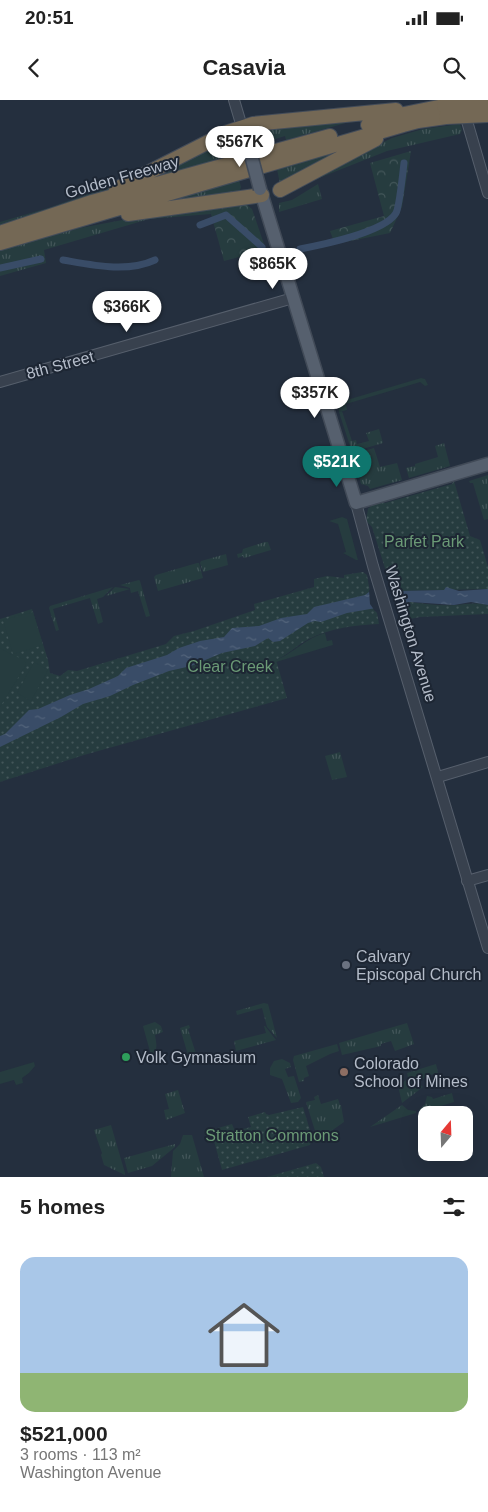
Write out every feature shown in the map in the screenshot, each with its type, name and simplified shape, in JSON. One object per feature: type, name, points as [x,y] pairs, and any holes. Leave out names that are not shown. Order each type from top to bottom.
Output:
[{"type":"highway","name":"Golden Freeway","points":[[0,233],[92,202],[318,140],[404,114],[488,105]]},
{"type":"highway","points":[[92,202],[228,132],[244,133],[253,124],[286,120],[445,111]]},
{"type":"highway","name":"Golden Freeway","points":[[0,243],[418,121],[445,111],[488,115]]},
{"type":"highway","points":[[280,190],[403,125]]},
{"type":"highway","points":[[85,219],[261,192]]},
{"type":"main road","name":"Washington Avenue","points":[[244,133],[356,503]]},
{"type":"main road","points":[[261,192],[280,190]]},
{"type":"main road","points":[[356,503],[488,464]]},
{"type":"street","name":"Washington Avenue","points":[[234,100],[244,133]]},
{"type":"street","points":[[462,100],[488,194]]},
{"type":"street","name":"8th Street","points":[[0,382],[293,298]]},
{"type":"street","name":"Washington Avenue","points":[[356,503],[488,948]]},
{"type":"street","points":[[438,777],[488,762]]},
{"type":"street","points":[[467,881],[488,875]]},
{"type":"green space","points":[[363,118],[286,140],[285,136],[266,142],[264,135],[260,135],[257,131],[257,130]]},
{"type":"green space","points":[[460,124],[462,130],[460,134],[387,151],[299,186],[322,172],[392,138],[423,129]]},
{"type":"green space","points":[[227,139],[230,157],[139,184]]},
{"type":"green space","points":[[362,143],[280,184],[277,169]]},
{"type":"green space","points":[[411,151],[402,207],[390,233],[335,244],[330,231],[384,216],[370,163]]},
{"type":"green space","points":[[239,180],[241,187],[237,191],[239,196],[148,208]]},
{"type":"green space","points":[[125,181],[80,201],[0,225],[0,222],[48,208]]},
{"type":"green space","points":[[318,184],[322,199],[279,212],[279,203],[292,200]]},
{"type":"green space","points":[[246,204],[252,209],[266,250],[224,261],[209,207]]},
{"type":"green space","points":[[209,207],[211,214],[149,219],[44,250],[46,263],[0,276],[0,250],[80,228],[149,215]]},
{"type":"green space","points":[[421,378],[425,379],[428,385],[425,386],[420,382],[346,404],[347,410],[339,412],[338,405],[340,402]]},
{"type":"green space","points":[[342,411],[352,441],[356,440],[357,444],[369,441],[366,433],[379,429],[383,443],[352,452],[339,412]]},
{"type":"green space","points":[[444,443],[450,466],[409,478],[406,468],[438,457],[435,446]]},
{"type":"green space","points":[[374,448],[380,467],[397,463],[402,480],[370,489],[368,486],[361,484],[353,454]]},
{"type":"green space","points":[[488,475],[488,519],[484,520],[473,483],[469,481]]},
{"type":"green space","name":"Parfet Park","points":[[454,481],[470,536],[480,540],[488,567],[488,589],[401,591],[393,588],[390,584],[372,527],[366,521],[368,509],[378,503],[385,503],[452,484]]},
{"type":"green space","points":[[342,517],[347,519],[358,560],[343,553],[346,552],[338,524],[329,521]]},
{"type":"green space","points":[[268,542],[271,550],[238,558],[237,554],[242,553],[243,549]]},
{"type":"green space","points":[[226,554],[228,565],[203,572],[201,561]]},
{"type":"green space","points":[[199,563],[203,578],[158,591],[154,577],[156,575]]},
{"type":"green space","name":"Clear Creek","points":[[363,572],[367,575],[373,609],[377,613],[379,624],[352,626],[317,635],[276,660],[287,698],[84,755],[0,782],[0,619],[32,609],[48,660],[50,673],[60,676],[68,670],[77,671],[166,644],[174,636],[255,610],[254,604],[314,587],[314,579],[327,576],[344,578],[344,575]]},
{"type":"green space","points":[[140,581],[150,616],[146,617],[138,591],[131,593],[130,588],[120,585]]},
{"type":"green space","points":[[113,587],[103,597],[97,599],[103,622],[98,624],[90,598],[53,609],[59,630],[56,631],[50,606]]},
{"type":"green space","points":[[115,587],[130,589],[106,596]]},
{"type":"green space","points":[[411,602],[445,605],[484,604],[488,605],[488,614],[420,617],[400,621],[397,605]]},
{"type":"green space","points":[[33,612],[43,645],[13,654],[3,620]]},
{"type":"green space","points":[[325,633],[327,641],[332,640],[333,645],[276,662],[276,660],[311,639]]},
{"type":"green space","points":[[0,648],[24,659],[26,665],[0,707]]},
{"type":"green space","points":[[34,662],[48,670],[31,701],[17,693]]},
{"type":"green space","points":[[340,752],[347,777],[332,780],[325,756]]},
{"type":"green space","points":[[264,1003],[268,1004],[277,1038],[267,1027],[262,1008],[237,1015],[236,1011]]},
{"type":"green space","points":[[155,1022],[161,1026],[163,1032],[155,1035],[156,1049],[151,1055],[143,1026]]},
{"type":"green space","points":[[407,1023],[414,1044],[395,1051],[391,1041],[381,1044],[381,1046],[342,1055],[339,1043]]},
{"type":"green space","points":[[189,1025],[190,1028],[188,1029],[199,1063],[191,1065],[180,1028]]},
{"type":"green space","points":[[264,1026],[276,1040],[236,1051],[234,1041],[266,1033]]},
{"type":"green space","points":[[337,1044],[339,1051],[306,1066],[309,1076],[304,1078],[304,1081],[299,1082],[293,1060],[294,1056]]},
{"type":"green space","points":[[282,1059],[290,1063],[291,1067],[285,1069],[288,1077],[294,1076],[301,1098],[298,1102],[291,1103],[282,1079],[270,1075],[270,1068],[274,1061]]},
{"type":"green space","points":[[34,1062],[35,1066],[22,1078],[23,1083],[16,1085],[14,1080],[0,1084],[0,1072]]},
{"type":"green space","points":[[436,1064],[438,1073],[427,1076],[422,1080],[416,1077],[408,1077],[407,1073]]},
{"type":"green space","points":[[406,1080],[416,1080],[423,1087],[402,1103],[399,1090],[401,1084]]},
{"type":"green space","points":[[178,1090],[185,1113],[166,1120],[164,1110],[169,1109],[165,1094]]},
{"type":"green space","points":[[452,1093],[454,1102],[440,1106],[423,1106],[427,1096],[433,1099]]},
{"type":"green space","points":[[318,1095],[321,1104],[338,1099],[344,1122],[327,1134],[328,1138],[321,1140],[316,1134],[306,1102],[315,1100],[314,1097]]},
{"type":"green space","points":[[402,1105],[408,1110],[416,1111],[416,1113],[370,1127]]},
{"type":"green space","name":"Stratton Commons","points":[[303,1107],[312,1137],[310,1145],[222,1170],[211,1130],[232,1124],[235,1131],[251,1127],[248,1117],[265,1112],[269,1115]]},
{"type":"green space","points":[[111,1125],[125,1175],[104,1165],[94,1130]]},
{"type":"green space","points":[[183,1135],[192,1135],[204,1177],[171,1177],[173,1151],[180,1144]]},
{"type":"green space","points":[[175,1144],[175,1147],[152,1166],[128,1173],[124,1158]]},
{"type":"green space","points":[[316,1163],[321,1167],[324,1177],[267,1177]]},
{"type":"water","name":"Clear Creek","points":[[446,587],[459,591],[488,589],[488,605],[471,602],[454,605],[411,602],[347,613],[321,622],[308,623],[280,641],[273,642],[268,638],[255,646],[222,653],[191,666],[169,671],[110,696],[83,704],[0,747],[0,736],[5,734],[29,710],[38,709],[89,689],[118,676],[126,668],[167,655],[179,648],[200,641],[224,637],[232,628],[259,626],[281,618],[307,614],[314,607],[365,595],[369,592],[394,588],[401,591],[444,590]]},
{"type":"pier","points":[[391,586],[397,596],[397,608],[375,611],[370,604],[369,590]]},
{"type":"waterway","points":[[300,249],[352,237],[390,220],[397,210],[404,163]]},
{"type":"waterway","points":[[200,225],[226,215],[262,247]]},
{"type":"waterway","points":[[0,268],[41,259]]},
{"type":"waterway","points":[[63,260],[109,267],[133,266],[155,260]]},
{"type":"place","name":"Calvary Episcopal Church","points":[[346,965]]},
{"type":"place","name":"Volk Gymnasium","points":[[126,1057]]},
{"type":"place","name":"Colorado School of Mines","points":[[344,1072]]}]
